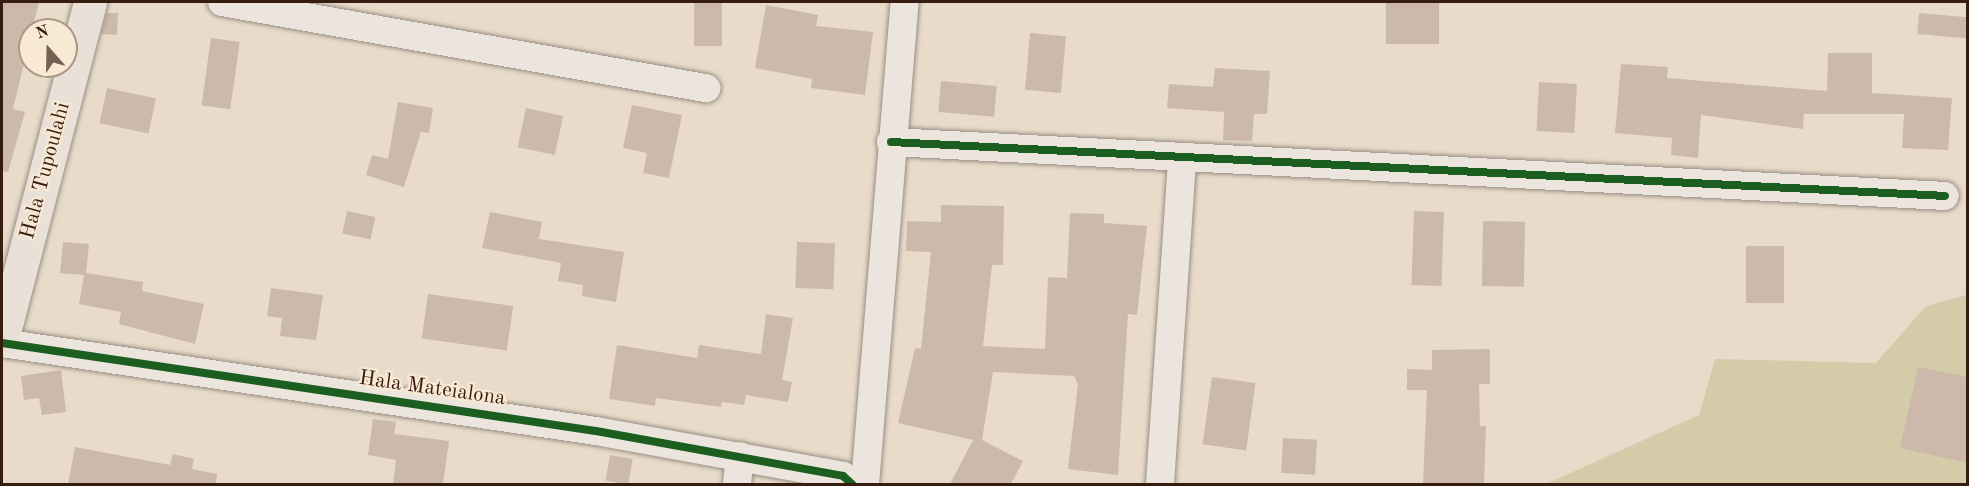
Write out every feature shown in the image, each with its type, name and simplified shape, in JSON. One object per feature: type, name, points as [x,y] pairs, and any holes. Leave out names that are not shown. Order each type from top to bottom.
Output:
[{"type":"main road","name":"Hala Tupoulahi","points":[[2,341],[90,2]]},
{"type":"street","points":[[222,2],[706,88]]},
{"type":"street","points":[[865,484],[891,142],[905,2]]},
{"type":"street","points":[[891,142],[1182,160],[1946,196]]},
{"type":"street","points":[[1160,484],[1182,160]]},
{"type":"street","name":"Hala Mateialona","points":[[2,341],[740,456],[843,476],[852,484]]},
{"type":"street","points":[[737,484],[740,456]]},
{"type":"shaded area","points":[[1967,295],[1967,484],[1546,484],[1699,415],[1715,359],[1876,363],[1926,306]]},
{"type":"building","points":[[2,2],[39,2],[35,18],[18,18],[18,78],[21,78],[13,109],[25,112],[8,172],[2,171]]},
{"type":"building","points":[[694,2],[722,2],[722,46],[694,46]]},
{"type":"building","points":[[1386,2],[1439,2],[1439,44],[1386,44]]},
{"type":"building","points":[[766,5],[818,15],[816,26],[873,32],[865,95],[811,88],[812,79],[755,68]]},
{"type":"building","points":[[107,13],[118,13],[117,35],[101,34]]},
{"type":"building","points":[[1919,13],[1968,17],[1966,38],[1917,34]]},
{"type":"building","points":[[1030,33],[1066,36],[1061,93],[1025,90]]},
{"type":"building","points":[[211,38],[240,42],[230,109],[202,105]]},
{"type":"building","points":[[1828,53],[1872,53],[1872,93],[1952,98],[1948,150],[1902,148],[1904,114],[1804,114],[1803,129],[1701,115],[1698,158],[1671,155],[1672,138],[1615,133],[1621,64],[1668,67],[1667,78],[1827,91]]},
{"type":"building","points":[[1215,68],[1270,71],[1267,114],[1254,114],[1252,141],[1223,140],[1224,112],[1167,108],[1169,84],[1213,87]]},
{"type":"building","points":[[941,81],[997,86],[994,117],[938,112]]},
{"type":"building","points":[[1539,82],[1577,84],[1574,133],[1536,131]]},
{"type":"building","points":[[107,88],[156,98],[148,134],[100,123]]},
{"type":"building","points":[[398,102],[433,108],[429,133],[421,132],[404,187],[366,175],[372,155],[388,159]]},
{"type":"building","points":[[632,105],[682,115],[669,178],[643,173],[647,153],[623,148]]},
{"type":"building","points":[[526,108],[563,116],[555,155],[518,147]]},
{"type":"building","points":[[941,205],[1004,206],[1003,265],[992,265],[983,346],[1045,349],[1048,277],[1067,278],[1070,213],[1104,214],[1104,223],[1147,226],[1137,315],[1128,314],[1118,475],[1068,469],[1078,384],[1074,376],[993,372],[982,440],[1023,461],[1011,484],[950,484],[973,440],[898,423],[915,348],[921,349],[931,252],[906,251],[907,221],[941,222]]},
{"type":"building","points":[[347,211],[375,217],[371,240],[342,233]]},
{"type":"building","points":[[1414,211],[1444,212],[1441,286],[1411,285]]},
{"type":"building","points":[[490,212],[542,222],[539,239],[624,252],[616,302],[582,296],[583,285],[558,281],[561,263],[482,248]]},
{"type":"building","points":[[1483,221],[1525,222],[1524,287],[1482,286]]},
{"type":"building","points":[[63,242],[89,244],[86,273],[143,282],[142,291],[204,304],[195,344],[119,324],[121,312],[79,304],[84,275],[60,273]]},
{"type":"building","points":[[797,242],[835,243],[833,289],[795,288]]},
{"type":"building","points":[[1746,246],[1784,246],[1784,303],[1746,303]]},
{"type":"building","points":[[271,288],[323,295],[316,340],[280,336],[282,318],[267,316]]},
{"type":"building","points":[[428,294],[513,306],[507,351],[422,339]]},
{"type":"building","points":[[766,314],[793,318],[782,380],[792,382],[788,402],[746,395],[744,405],[722,402],[721,407],[656,398],[655,406],[609,399],[617,345],[697,358],[699,345],[761,354]]},
{"type":"building","points":[[1490,349],[1490,384],[1479,384],[1480,426],[1486,426],[1484,484],[1423,484],[1427,390],[1407,390],[1407,369],[1432,370],[1432,350]]},
{"type":"building","points":[[1918,367],[1968,377],[1968,463],[1900,448]]},
{"type":"building","points":[[61,370],[66,412],[42,415],[39,398],[24,400],[21,376]]},
{"type":"building","points":[[1212,377],[1256,383],[1246,450],[1203,444]]},
{"type":"building","points":[[373,419],[396,422],[394,434],[449,441],[443,484],[393,484],[396,460],[368,455]]},
{"type":"building","points":[[1283,438],[1317,440],[1315,475],[1281,473]]},
{"type":"building","points":[[75,447],[170,465],[173,454],[194,459],[192,469],[217,474],[216,484],[68,484]]},
{"type":"building","points":[[610,455],[633,459],[628,484],[605,481]]},
{"type":"cycle path","points":[[891,142],[1945,196]]},
{"type":"cycle path","points":[[2,343],[596,431],[843,476],[852,484]]}]
